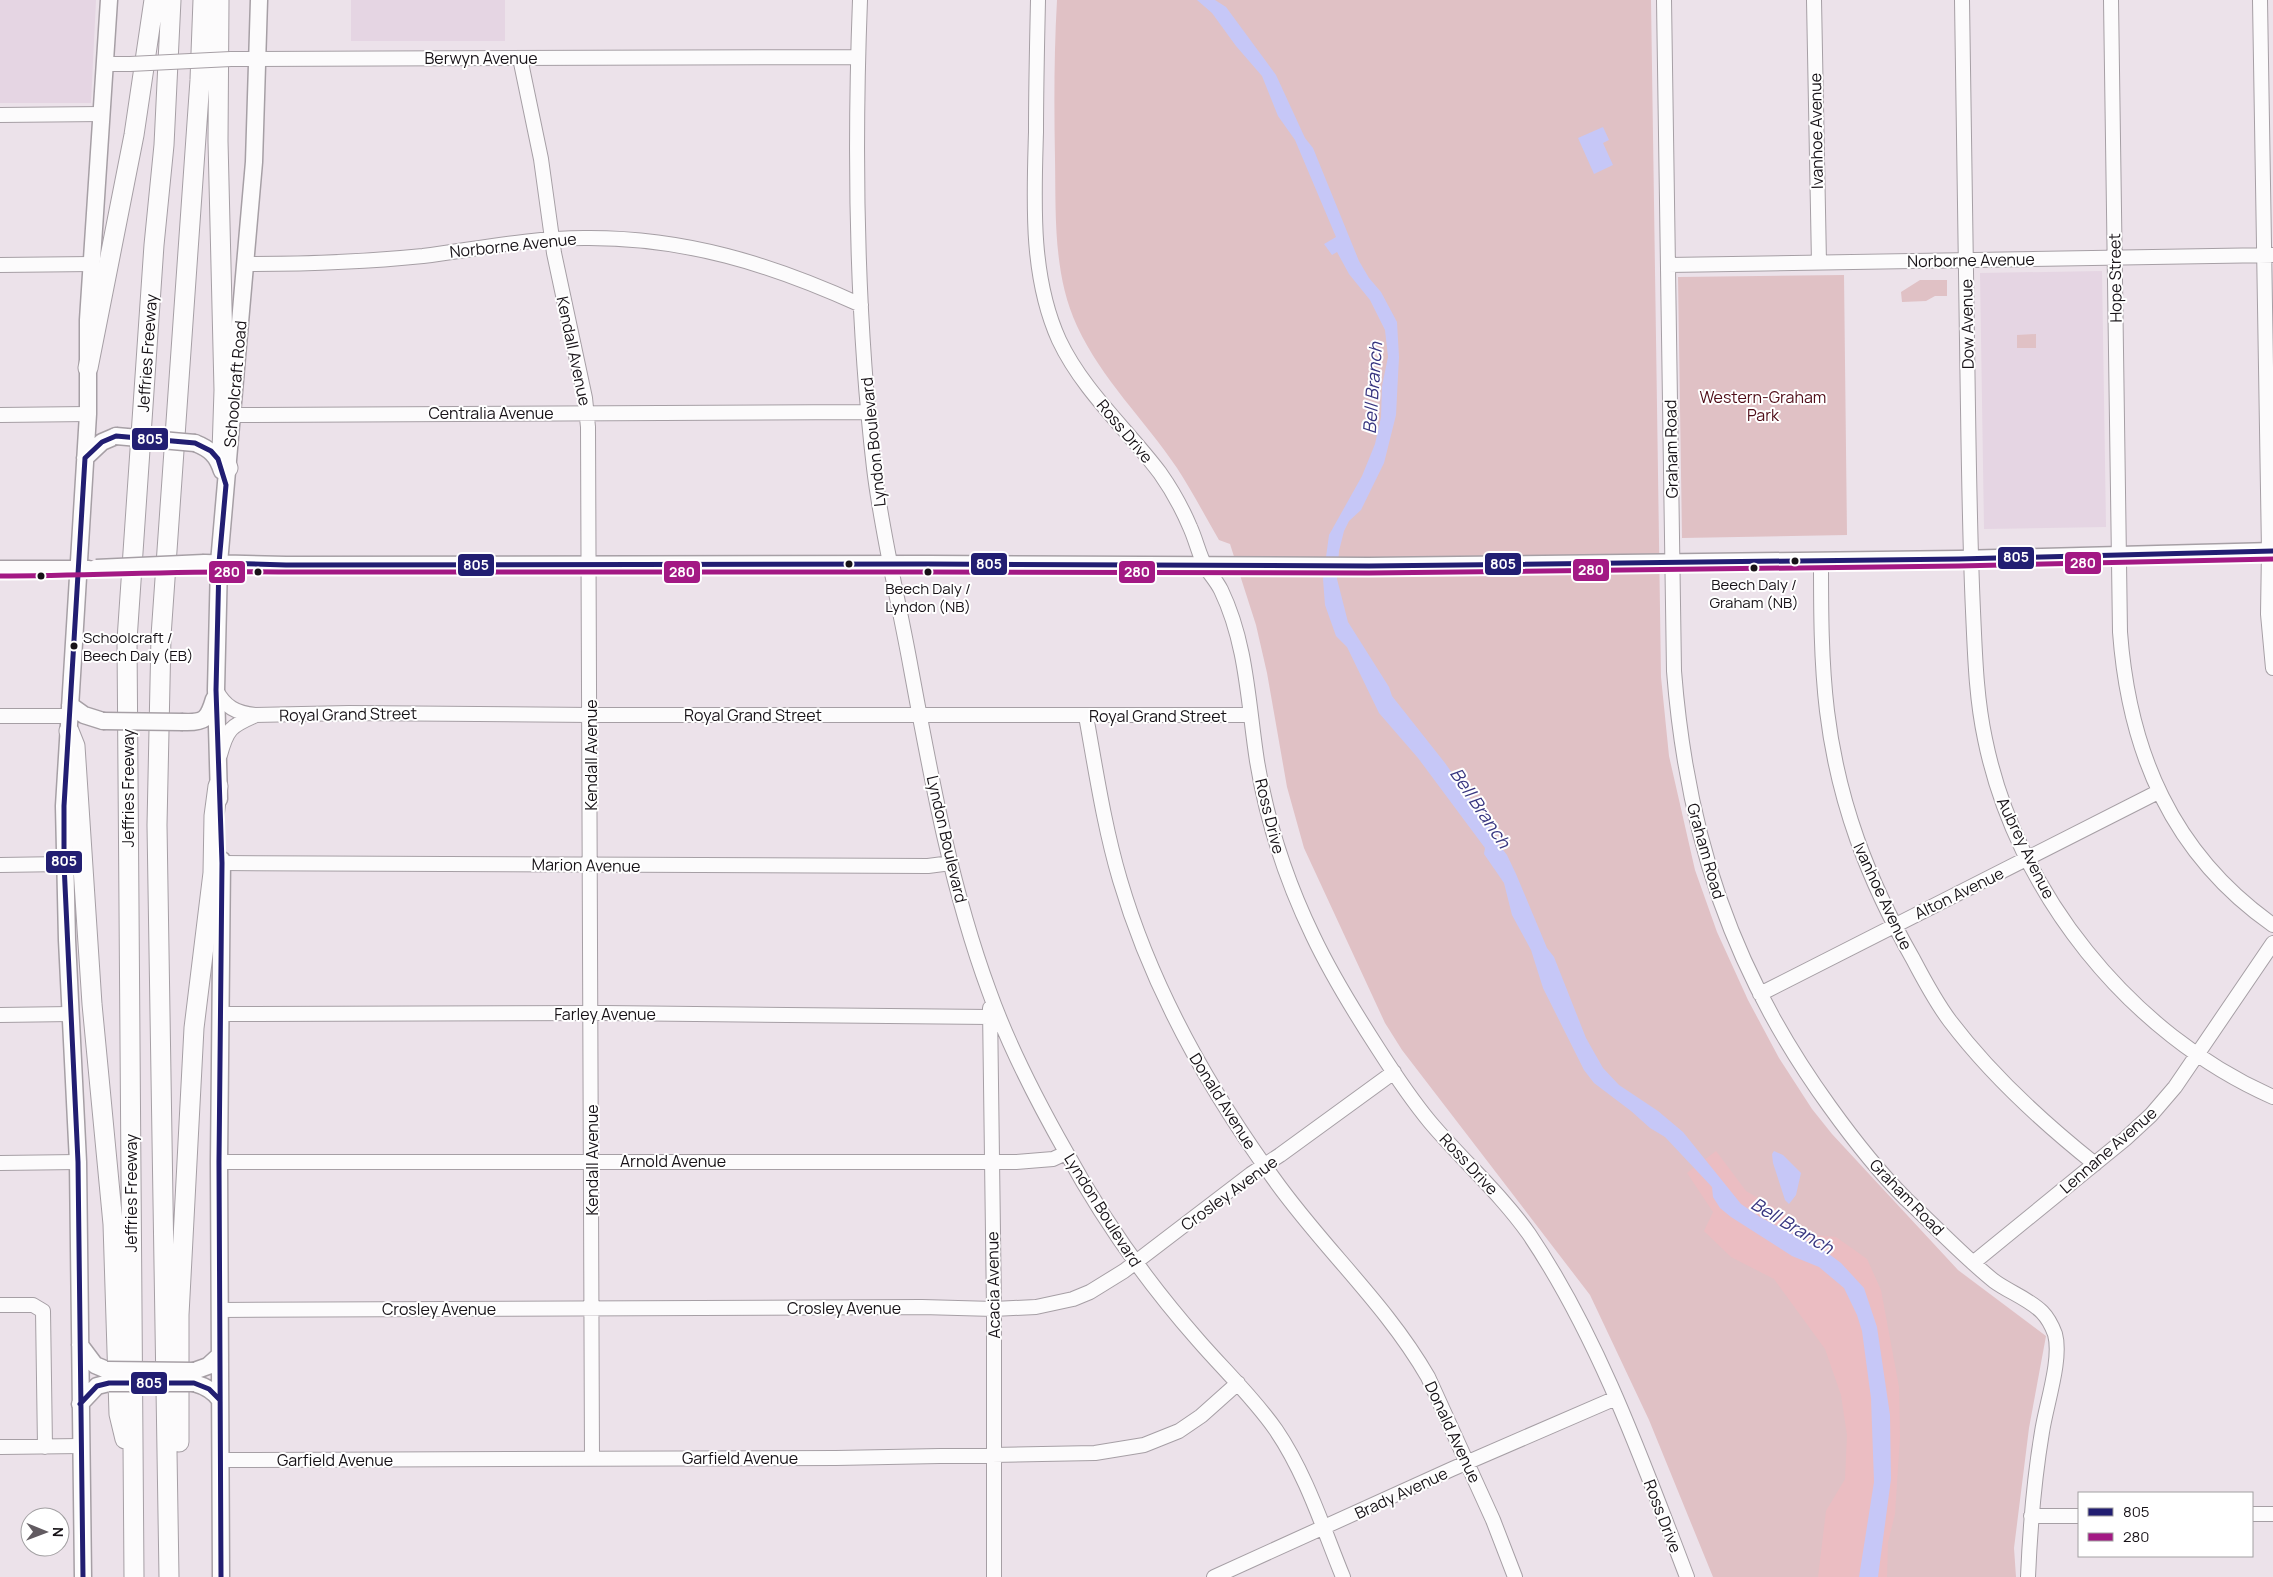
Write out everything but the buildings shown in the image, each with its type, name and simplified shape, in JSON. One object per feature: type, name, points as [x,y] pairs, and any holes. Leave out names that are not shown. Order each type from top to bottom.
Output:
[{"type":"highway","points":[[88,368],[134,135],[154,0]]},
{"type":"highway","name":"Jeffries Freeway","points":[[134,1577],[127,640],[154,245],[164,145],[171,0]]},
{"type":"highway","name":"Jeffries Freeway","points":[[169,1577],[157,825],[161,636],[199,90],[203,0]]},
{"type":"highway","points":[[219,0],[218,141],[224,390],[222,452],[227,477]]},
{"type":"highway","points":[[69,718],[75,746],[92,1004],[101,1108],[110,1178],[119,1414],[133,1476]]},
{"type":"highway","points":[[174,1577],[180,1502],[178,1359],[181,1259],[194,1028],[213,873],[214,816],[218,786]]},
{"type":"main road","points":[[83,1577],[78,1162],[64,864],[64,806],[88,414],[88,320],[109,0]]},
{"type":"main road","name":"Schoolcraft Road","points":[[221,1577],[219,1162],[222,863],[212,563],[227,477],[246,264],[254,162],[260,0]]},
{"type":"main road","points":[[85,458],[102,442],[116,436],[195,443],[211,451],[218,459],[227,477]]},
{"type":"main road","points":[[0,569],[79,569],[212,563],[286,565],[891,564],[1301,567],[1971,558],[2271,551]]},
{"type":"main road","points":[[69,718],[84,715],[103,721],[183,722],[204,720],[209,715],[216,690]]},
{"type":"main road","points":[[80,1345],[95,1365],[108,1377]]},
{"type":"main road","points":[[80,1404],[89,1392],[108,1377],[194,1377],[220,1355]]},
{"type":"main road","points":[[194,1377],[216,1394],[220,1400]]},
{"type":"street","name":"Lyndon Boulevard","points":[[860,0],[856,186],[868,412],[877,492],[951,864],[990,994],[1022,1067],[1066,1153],[1108,1222],[1135,1262],[1199,1342],[1238,1382],[1265,1415],[1286,1446],[1305,1484],[1343,1577]]},
{"type":"street","name":"Ross Drive","points":[[1038,0],[1036,231],[1040,270],[1052,320],[1059,339],[1076,369],[1150,460],[1172,492],[1190,528],[1206,567],[1220,587],[1245,662],[1258,763],[1275,843],[1311,933],[1333,976],[1394,1072],[1428,1120],[1492,1188],[1528,1233],[1570,1304],[1616,1398],[1687,1577]]},
{"type":"street","name":"Graham Road","points":[[1664,0],[1674,671],[1681,744],[1701,844],[1716,891],[1738,946],[1760,994],[1802,1069],[1876,1166],[1973,1262],[1996,1282],[2038,1308],[2047,1318],[2056,1337],[2056,1357],[2041,1434],[2032,1516],[2028,1577]]},
{"type":"street","name":"Ivanhoe Avenue","points":[[1814,0],[1819,263]]},
{"type":"street","name":"Dow Avenue","points":[[1962,0],[1971,558]]},
{"type":"street","name":"Hope Street","points":[[2111,0],[2120,632],[2126,694],[2141,748],[2158,792],[2181,830],[2211,868],[2246,903],[2273,925]]},
{"type":"street","points":[[2260,0],[2268,255],[2271,551],[2268,614],[2273,668]]},
{"type":"street","name":"Berwyn Avenue","points":[[105,64],[259,58],[858,57]]},
{"type":"street","name":"Kendall Avenue","points":[[520,58],[541,159],[552,239],[587,414],[590,476],[592,1458]]},
{"type":"street","points":[[0,115],[102,114]]},
{"type":"street","name":"Norborne Avenue","points":[[246,264],[376,261],[552,239],[632,240],[709,251],[788,274],[861,305]]},
{"type":"street","name":"Norborne Avenue","points":[[1668,265],[2268,255]]},
{"type":"street","points":[[0,265],[92,264]]},
{"type":"street","name":"Centralia Avenue","points":[[233,415],[868,412]]},
{"type":"street","points":[[0,415],[88,414]]},
{"type":"street","name":"Aubrey Avenue","points":[[1971,558],[1976,671],[1984,735],[2000,796],[2028,858],[2060,914],[2101,968],[2153,1020],[2198,1054],[2232,1076],[2273,1097]]},
{"type":"street","name":"Ivanhoe Avenue","points":[[1821,560],[1822,653],[1826,695],[1839,778],[1858,845],[1894,926],[1937,1003],[1963,1038],[2034,1114],[2095,1164]]},
{"type":"street","name":"Royal Grand Street","points":[[216,690],[222,701],[232,709],[241,713],[255,715],[1251,715]]},
{"type":"street","name":"Royal Grand Street","points":[[219,760],[224,742],[234,724],[255,715]]},
{"type":"street","points":[[0,716],[69,718]]},
{"type":"street","name":"Donald Avenue","points":[[1086,716],[1104,817],[1119,879],[1140,938],[1184,1037],[1226,1110],[1264,1166],[1314,1230],[1375,1300],[1404,1337],[1428,1377],[1468,1463],[1515,1577]]},
{"type":"street","name":"Alton Avenue","points":[[1760,994],[2158,792]]},
{"type":"street","name":"Marion Avenue","points":[[222,863],[928,866],[951,864]]},
{"type":"street","points":[[0,865],[64,864]]},
{"type":"street","name":"Lennane Avenue","points":[[1973,1262],[2095,1164],[2151,1115],[2175,1087],[2273,943]]},
{"type":"street","name":"Acacia Avenue","points":[[990,994],[994,1309],[994,1577]]},
{"type":"street","points":[[0,1015],[71,1014]]},
{"type":"street","name":"Farley Avenue","points":[[220,1014],[990,1017]]},
{"type":"street","name":"Crosley Avenue","points":[[220,1310],[922,1307],[994,1309],[1036,1307],[1074,1299],[1108,1282],[1394,1072]]},
{"type":"street","name":"Arnold Avenue","points":[[219,1162],[991,1162],[1053,1159],[1066,1153]]},
{"type":"street","points":[[0,1163],[78,1162]]},
{"type":"street","points":[[0,1305],[33,1305],[43,1311],[45,1447]]},
{"type":"street","name":"Garfield Avenue","points":[[220,1460],[993,1456],[1095,1453],[1144,1445],[1189,1426],[1238,1382]]},
{"type":"street","name":"Brady Avenue","points":[[1214,1577],[1616,1398]]},
{"type":"street","points":[[0,1447],[81,1446]]},
{"type":"street","points":[[2253,1514],[2273,1514]]},
{"type":"street","points":[[2032,1516],[2078,1516]]},
{"type":"shaded area","points":[[0,0],[96,0],[91,103],[0,103]]},
{"type":"shaded area","points":[[351,0],[505,0],[505,41],[351,41]]},
{"type":"shaded area","points":[[2102,271],[2106,527],[1984,529],[1980,273]]},
{"type":"shaded area","points":[[1716,1151],[1746,1191],[1780,1211],[1812,1235],[1836,1237],[1867,1259],[1881,1290],[1899,1387],[1900,1437],[1895,1514],[1888,1542],[1887,1577],[1818,1577],[1826,1511],[1845,1479],[1847,1435],[1841,1395],[1825,1349],[1774,1279],[1731,1257],[1704,1231],[1713,1212],[1687,1173]]},
{"type":"green space","points":[[1057,0],[1651,0],[1661,677],[1669,756],[1695,870],[1717,932],[1748,1000],[1779,1058],[1812,1109],[1832,1134],[1958,1270],[2046,1336],[2029,1428],[2014,1548],[2016,1577],[1713,1577],[1649,1420],[1590,1295],[1402,1050],[1385,1023],[1304,848],[1287,787],[1267,673],[1256,625],[1230,544],[1219,540],[1177,468],[1111,382],[1087,346],[1077,326],[1064,286],[1057,244],[1054,99]]},
{"type":"green space","name":"Western-Graham Park","points":[[1844,275],[1847,535],[1682,538],[1678,277]]},
{"type":"green space","points":[[1920,280],[1947,280],[1947,296],[1935,296],[1926,301],[1902,302],[1901,292]]},
{"type":"green space","points":[[2036,334],[2036,348],[2017,348],[2017,335]]},
{"type":"water","name":"Bell Branch","points":[[1197,0],[1215,0],[1226,7],[1276,75],[1305,138],[1313,148],[1359,261],[1369,278],[1381,292],[1397,322],[1399,357],[1396,415],[1384,463],[1361,510],[1349,521],[1344,531],[1339,551],[1337,579],[1348,622],[1389,687],[1392,696],[1445,763],[1489,825],[1496,841],[1507,855],[1547,948],[1554,957],[1586,1038],[1603,1068],[1619,1085],[1658,1111],[1683,1132],[1741,1204],[1760,1217],[1825,1251],[1841,1263],[1864,1288],[1877,1327],[1890,1415],[1891,1479],[1878,1577],[1859,1577],[1874,1482],[1871,1398],[1862,1331],[1857,1315],[1844,1288],[1819,1267],[1792,1256],[1720,1208],[1713,1197],[1712,1187],[1665,1137],[1650,1128],[1594,1083],[1584,1070],[1543,988],[1531,950],[1512,915],[1504,883],[1484,854],[1485,848],[1418,758],[1379,713],[1347,647],[1336,636],[1325,605],[1323,579],[1329,535],[1362,476],[1375,444],[1381,417],[1382,386],[1388,357],[1385,330],[1370,300],[1349,274],[1337,252],[1332,255],[1324,244],[1336,237],[1295,140],[1278,116],[1262,76],[1236,46],[1212,13]]},
{"type":"water","points":[[1603,127],[1609,140],[1603,143],[1613,165],[1594,174],[1578,138]]},
{"type":"water","points":[[1774,1151],[1783,1155],[1801,1173],[1796,1195],[1789,1204],[1785,1200],[1773,1163],[1772,1154]]},
{"type":"transit line","name":"805","points":[[83,1577],[78,1162],[64,864],[64,806],[85,458],[102,442],[116,436],[195,443],[211,451],[218,459],[226,485],[219,563],[216,690],[222,863],[219,1162],[221,1577]]},
{"type":"transit line","name":"805","points":[[219,563],[286,565],[928,564],[1369,566],[1959,559],[2273,551]]},
{"type":"transit line","name":"280","points":[[0,576],[179,572],[1369,573],[1959,566],[2273,559]]},
{"type":"transit line","name":"805","points":[[80,1404],[97,1386],[109,1383],[194,1383],[209,1389],[220,1400]]},
{"type":"place","name":"Beech Daly / Graham (NB)","points":[[1754,568]]},
{"type":"place","name":"Beech Daly / Lyndon (NB)","points":[[928,572]]},
{"type":"place","name":"Schoolcraft / Beech Daly (EB)","points":[[74,646]]}]
